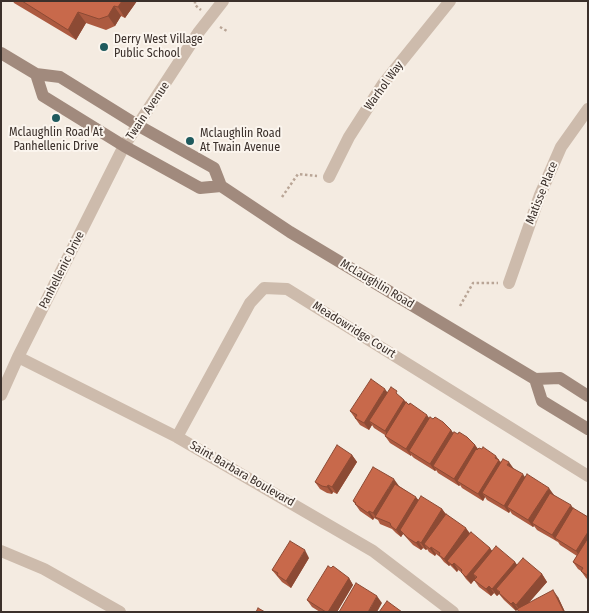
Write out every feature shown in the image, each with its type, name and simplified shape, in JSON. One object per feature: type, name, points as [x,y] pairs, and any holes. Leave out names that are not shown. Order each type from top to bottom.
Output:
[{"type":"street","name":"Twain Avenue","points":[[124,146],[198,34],[223,1]]},
{"type":"street","name":"Warhol Way","points":[[329,177],[349,137],[383,84],[450,1]]},
{"type":"street","name":"McLaughlin Road","points":[[1,53],[36,74],[60,77],[139,126],[214,168],[220,186],[290,232],[535,379]]},
{"type":"street","points":[[36,74],[43,96],[124,146],[200,188],[220,186]]},
{"type":"street","name":"Matisse Place","points":[[509,284],[540,195],[561,148],[588,109]]},
{"type":"street","name":"Panhellenic Drive","points":[[1,395],[18,357],[124,146]]},
{"type":"street","name":"Meadowridge Court","points":[[177,437],[250,303],[264,288],[287,289],[588,476]]},
{"type":"street","name":"Saint Barbara Boulevard","points":[[18,357],[177,437],[373,551],[453,612]]},
{"type":"street","points":[[588,396],[560,378],[535,379],[542,401],[588,430]]},
{"type":"street","points":[[1,551],[44,570],[120,612]]},
{"type":"path","points":[[282,197],[298,174],[329,177]]},
{"type":"path","points":[[460,306],[473,283],[509,284]]},
{"type":"building","points":[[22,1],[122,1],[118,7],[114,6],[108,16],[99,19],[78,12],[68,30]]},
{"type":"building","points":[[371,379],[385,389],[364,423],[355,418],[357,415],[350,411]]},
{"type":"building","points":[[391,387],[404,400],[385,431],[369,421]]},
{"type":"building","points":[[406,402],[427,415],[406,449],[385,436]]},
{"type":"building","points":[[430,417],[433,419],[435,417],[451,430],[430,464],[409,451]]},
{"type":"building","points":[[454,432],[458,434],[459,432],[475,445],[454,479],[433,466]]},
{"type":"building","points":[[337,445],[352,455],[332,487],[328,485],[327,487],[322,486],[315,482]]},
{"type":"building","points":[[483,447],[499,460],[478,494],[457,481],[476,449],[482,449]]},
{"type":"building","points":[[503,459],[509,462],[507,465],[523,474],[504,506],[482,493]]},
{"type":"building","points":[[373,467],[394,479],[373,513],[369,511],[368,513],[353,501]]},
{"type":"building","points":[[527,474],[549,488],[528,520],[507,507]]},
{"type":"building","points":[[395,484],[416,497],[396,530],[390,523],[375,517]]},
{"type":"building","points":[[550,493],[571,505],[552,535],[532,523]]},
{"type":"building","points":[[421,496],[442,509],[421,543],[418,541],[416,543],[400,530]]},
{"type":"building","points":[[573,508],[588,517],[588,532],[576,551],[555,538]]},
{"type":"building","points":[[446,514],[466,528],[444,559],[439,555],[440,553],[424,544]]},
{"type":"building","points":[[471,532],[490,548],[466,577],[461,572],[462,570],[454,563],[452,565],[447,561]]},
{"type":"building","points":[[588,538],[588,576],[581,571],[583,568],[573,562]]},
{"type":"building","points":[[290,541],[305,550],[286,581],[272,570]]},
{"type":"building","points":[[496,546],[515,562],[492,589],[489,586],[486,589],[474,580],[477,577],[473,574]]},
{"type":"building","points":[[523,558],[542,574],[516,605],[513,602],[511,604],[496,589]]},
{"type":"building","points":[[328,566],[331,568],[333,566],[349,578],[328,612],[326,612],[307,600]]},
{"type":"building","points":[[356,583],[377,596],[368,612],[339,612]]},
{"type":"building","points":[[553,590],[564,612],[519,612],[517,609]]},
{"type":"building","points":[[387,601],[402,612],[379,612]]},
{"type":"building","points":[[258,608],[265,612],[256,612]]},
{"type":"place","name":"Derry West Village Public School","points":[[104,47]]},
{"type":"place","name":"Mclaughlin Road At Panhellenic Drive","points":[[56,118]]},
{"type":"place","name":"Mclaughlin Road At Twain Avenue","points":[[190,141]]}]
